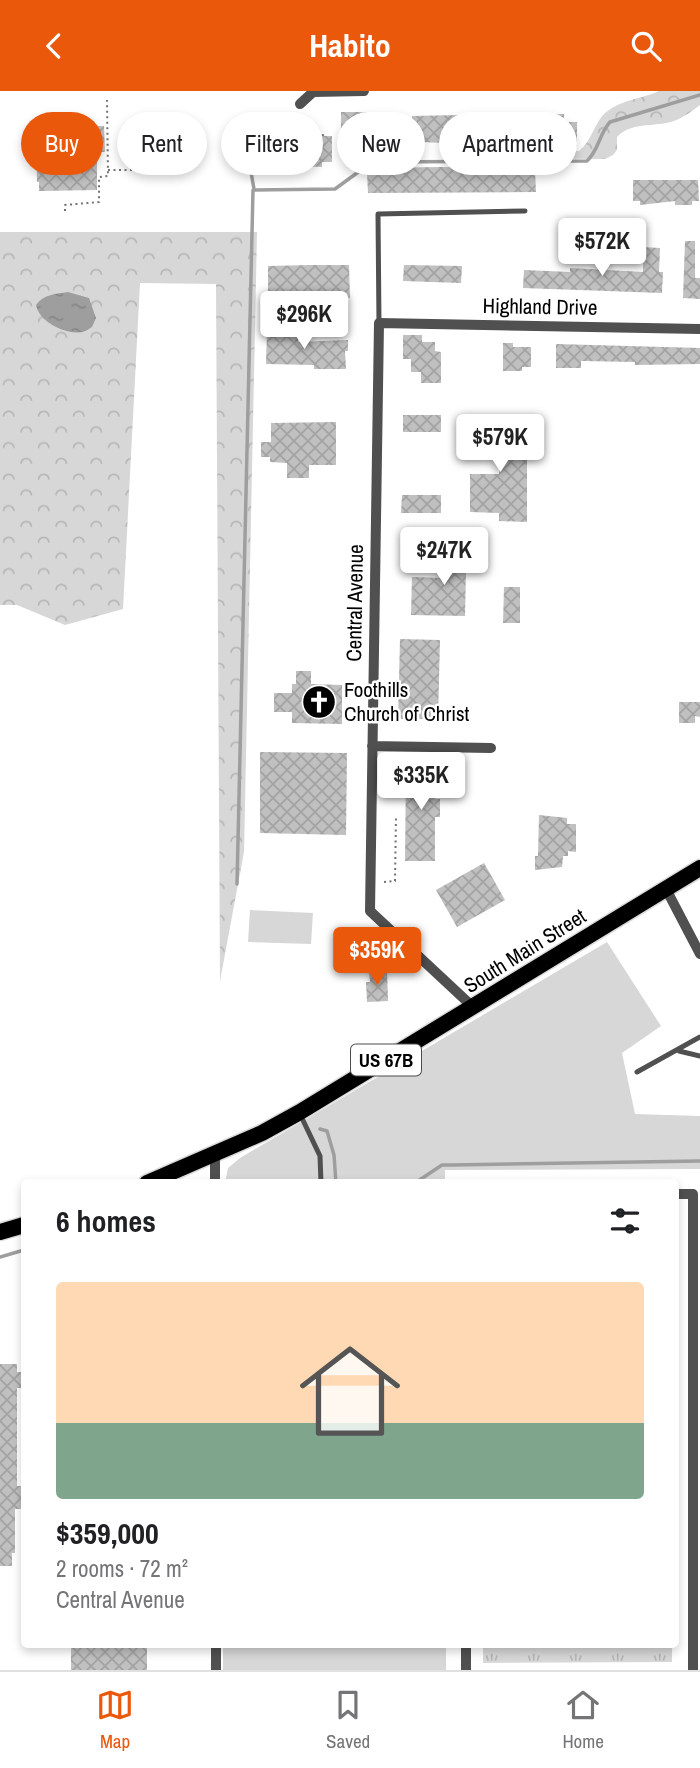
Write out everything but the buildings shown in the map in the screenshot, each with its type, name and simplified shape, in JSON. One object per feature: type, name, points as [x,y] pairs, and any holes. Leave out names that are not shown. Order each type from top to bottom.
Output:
[{"type":"main road","name":"South Main Street","points":[[156,1179],[262,1133],[300,1112],[700,868]]},
{"type":"main road","points":[[0,1232],[21,1226]]},
{"type":"street","points":[[300,104],[313,92],[364,91]]},
{"type":"street","name":"Highland Drive","points":[[379,323],[700,329]]},
{"type":"street","name":"Central Avenue","points":[[379,323],[370,911],[474,1007]]},
{"type":"street","points":[[372,747],[491,748]]},
{"type":"street","points":[[666,889],[700,954]]},
{"type":"street","points":[[215,1154],[215,1179]]},
{"type":"street","points":[[679,1193],[693,1193],[693,1670]]},
{"type":"street","points":[[216,1648],[216,1670]]},
{"type":"street","points":[[466,1648],[466,1670]]},
{"type":"lane","points":[[379,323],[377,213],[525,211]]},
{"type":"lane","points":[[637,1072],[700,1037]]},
{"type":"lane","points":[[679,1051],[700,1056]]},
{"type":"lane","points":[[300,1112],[320,1156],[321,1179]]},
{"type":"path","points":[[65,211],[65,205],[99,202],[99,177],[108,176],[107,100]]},
{"type":"path","points":[[108,170],[117,170]]},
{"type":"path","points":[[384,881],[395,881],[396,815]]},
{"type":"green space","points":[[659,91],[700,91],[700,105],[686,115],[675,121],[635,127],[623,132],[617,137],[617,150],[605,159],[577,159],[577,151],[586,144],[600,119],[619,104]]},
{"type":"green space","points":[[0,232],[257,232],[244,852],[220,981],[216,284],[140,283],[123,609],[65,625],[17,605],[0,605]]},
{"type":"green space","points":[[250,910],[313,913],[311,944],[248,942]]},
{"type":"green space","points":[[607,942],[661,1026],[622,1053],[635,1114],[700,1116],[700,1169],[445,1170],[445,1179],[226,1179],[228,1168],[240,1158]]},
{"type":"green space","points":[[223,1648],[446,1648],[446,1670],[223,1670]]},
{"type":"green space","points":[[483,1648],[672,1648],[672,1662],[483,1663]]},
{"type":"water","points":[[68,292],[89,298],[96,318],[92,327],[86,331],[61,329],[48,322],[38,311],[36,305],[43,299]]},
{"type":"waterway","points":[[237,884],[253,190],[335,189],[372,162],[587,161],[610,122],[700,95]]},
{"type":"waterway","points":[[252,175],[254,189]]},
{"type":"waterway","points":[[320,1129],[327,1131],[334,1155],[336,1179]]},
{"type":"waterway","points":[[421,1179],[442,1165],[700,1161]]},
{"type":"waterway","points":[[0,1257],[21,1251]]},
{"type":"place","name":"Foothills Church of Christ","points":[[319,702]]}]
